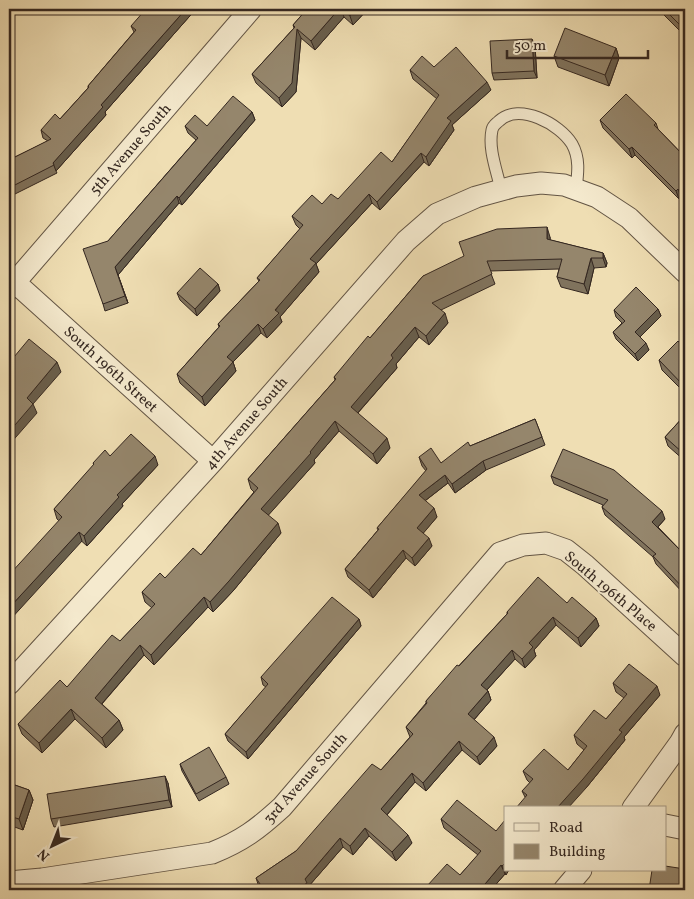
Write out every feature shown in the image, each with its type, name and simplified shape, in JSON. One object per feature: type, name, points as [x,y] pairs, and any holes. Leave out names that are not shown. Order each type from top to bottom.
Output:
[{"type":"street","name":"5th Avenue South","points":[[11,283],[250,9]]},
{"type":"street","name":"4th Avenue South","points":[[9,684],[213,461],[406,240],[437,214],[476,197],[516,186],[542,183],[564,184],[597,197],[629,218],[685,272]]},
{"type":"street","name":"South 196th Street","points":[[11,283],[213,461]]},
{"type":"street","name":"South 196th Place","points":[[500,553],[523,545],[546,543],[566,550],[586,565],[685,656]]},
{"type":"street","name":"3rd Avenue South","points":[[9,882],[42,879],[212,854],[236,844],[260,828],[282,807],[500,553]]},
{"type":"street","points":[[634,806],[685,734]]},
{"type":"street","points":[[666,825],[685,829]]},
{"type":"street","points":[[564,890],[579,872]]},
{"type":"lane","points":[[501,190],[491,141],[493,127],[504,116],[516,113],[548,122],[572,143],[579,163],[576,189]]},
{"type":"building","points":[[155,9],[186,9],[101,105],[103,107],[53,163],[54,165],[9,188],[9,149],[11,148],[15,157],[51,139],[41,130],[55,114],[60,119],[89,87],[136,30],[131,26],[145,10],[150,15]]},
{"type":"building","points":[[307,9],[339,9],[311,41],[297,29],[292,83],[279,98],[252,74],[295,27],[293,25]]},
{"type":"building","points":[[342,9],[356,9],[350,16]]},
{"type":"building","points":[[664,9],[685,9],[685,30]]},
{"type":"building","points":[[565,28],[616,48],[605,75],[554,56]]},
{"type":"building","points":[[532,39],[534,71],[492,73],[490,41]]},
{"type":"building","points":[[456,47],[487,82],[447,118],[451,121],[426,157],[421,153],[377,202],[369,194],[310,259],[316,263],[275,310],[279,313],[263,329],[258,324],[227,357],[233,362],[202,397],[177,374],[220,326],[218,324],[260,280],[257,278],[303,225],[292,216],[312,195],[322,204],[331,194],[338,199],[381,152],[392,162],[439,95],[410,70],[422,56],[434,67]]},
{"type":"building","points":[[626,94],[656,123],[654,125],[685,157],[685,197],[678,189],[676,191],[632,147],[629,149],[600,120]]},
{"type":"building","points":[[233,96],[252,112],[179,198],[177,196],[115,267],[125,296],[103,304],[83,249],[108,241],[198,138],[185,126],[195,115],[207,126]]},
{"type":"building","points":[[547,227],[547,239],[603,253],[603,258],[591,258],[584,284],[557,277],[562,259],[487,261],[492,274],[432,303],[445,313],[426,336],[415,327],[391,355],[393,358],[351,407],[387,438],[373,454],[335,421],[311,453],[261,509],[278,523],[229,581],[210,602],[204,597],[151,655],[140,645],[95,698],[119,720],[102,738],[71,709],[39,743],[18,724],[60,680],[67,687],[112,635],[120,641],[155,604],[142,592],[160,573],[165,578],[193,548],[201,555],[258,488],[248,479],[336,379],[334,377],[368,336],[370,338],[423,276],[464,256],[459,242],[497,229]]},
{"type":"building","points":[[200,268],[218,284],[195,309],[177,293]]},
{"type":"building","points":[[636,287],[658,309],[635,332],[646,343],[635,354],[613,332],[625,321],[614,310]]},
{"type":"building","points":[[29,339],[57,362],[27,398],[33,404],[9,432],[9,363]]},
{"type":"building","points":[[678,341],[685,349],[685,387],[659,360]]},
{"type":"building","points":[[685,415],[685,451],[683,453],[665,437]]},
{"type":"building","points":[[535,419],[542,437],[483,461],[452,484],[445,475],[419,495],[434,508],[417,528],[429,538],[412,558],[403,550],[369,590],[345,569],[427,469],[419,457],[431,448],[441,463],[468,442],[470,446]]},
{"type":"building","points":[[131,434],[155,456],[117,495],[119,497],[84,536],[79,532],[9,608],[9,575],[62,517],[54,509],[105,450],[110,456]]},
{"type":"building","points":[[563,449],[614,470],[662,511],[652,522],[685,555],[685,590],[653,556],[656,554],[602,507],[608,500],[551,476]]},
{"type":"building","points":[[538,577],[567,603],[572,597],[596,618],[578,638],[553,617],[529,643],[533,647],[522,659],[512,650],[481,685],[488,691],[468,714],[494,737],[477,757],[459,741],[423,783],[412,773],[381,809],[408,835],[392,852],[365,828],[350,846],[340,838],[305,879],[307,883],[296,890],[264,890],[256,878],[296,851],[372,764],[381,770],[413,734],[406,727],[427,703],[426,701],[457,665],[459,666],[508,613]]},
{"type":"building","points":[[332,597],[359,619],[246,752],[225,734],[268,684],[261,677]]},
{"type":"building","points":[[629,664],[657,686],[619,730],[622,732],[559,806],[518,806],[527,795],[522,791],[533,779],[523,771],[544,749],[568,770],[587,746],[574,735],[594,710],[606,719],[627,694],[613,683]]},
{"type":"building","points":[[209,747],[226,777],[196,794],[180,764]]},
{"type":"building","points":[[165,776],[169,800],[51,819],[47,794]]},
{"type":"building","points":[[9,783],[29,790],[19,819],[9,816]]},
{"type":"building","points":[[457,800],[496,831],[504,821],[504,864],[501,865],[480,890],[433,890],[427,886],[447,864],[460,875],[481,851],[441,819]]},
{"type":"building","points":[[666,866],[685,869],[685,890],[649,890],[652,872],[666,872]]},
{"type":"building","points":[[236,885],[238,890],[221,890]]}]
